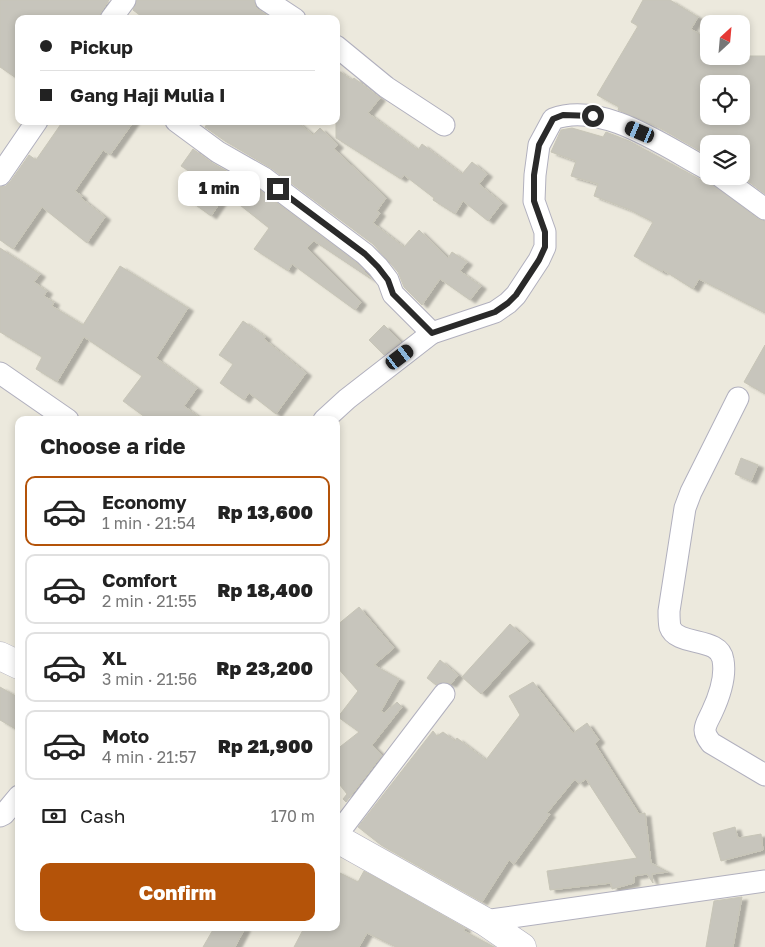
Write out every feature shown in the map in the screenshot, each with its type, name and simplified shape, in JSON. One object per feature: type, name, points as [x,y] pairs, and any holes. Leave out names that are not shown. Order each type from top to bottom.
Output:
[{"type":"main road","points":[[0,656],[15,663]]},
{"type":"main road","points":[[340,839],[484,921],[522,947]]},
{"type":"street","points":[[114,15],[125,0]]},
{"type":"street","points":[[266,0],[289,15]]},
{"type":"street","points":[[340,49],[386,87],[444,126]]},
{"type":"street","points":[[328,416],[347,399],[432,333],[495,312],[516,295],[539,260],[545,247],[545,232],[534,201],[534,175],[539,145],[553,119],[563,115],[593,116],[629,127],[651,136],[700,165]]},
{"type":"street","points":[[0,176],[34,125]]},
{"type":"street","points":[[181,125],[218,152],[264,178],[365,254],[388,280],[393,294],[432,333]]},
{"type":"street","points":[[732,185],[765,209]]},
{"type":"street","points":[[0,373],[62,416]]},
{"type":"street","points":[[738,398],[691,492],[685,508],[669,612],[670,626],[672,630],[682,637],[714,647],[722,656],[724,669],[722,679],[717,699],[706,727],[706,736],[712,743],[758,769],[765,775]]},
{"type":"street","points":[[340,832],[444,694]]},
{"type":"street","points":[[0,816],[15,801]]},
{"type":"street","points":[[484,921],[765,881]]},
{"type":"building","points":[[0,0],[109,0],[100,15],[15,15],[15,77],[0,67]]},
{"type":"building","points":[[137,0],[254,0],[255,6],[266,15],[140,15],[133,10]]},
{"type":"building","points":[[643,0],[670,0],[698,17],[691,29],[700,34],[700,65],[750,65],[750,56],[765,56],[765,194],[750,183],[750,135],[700,135],[700,151],[660,128],[618,110],[619,107],[597,95],[638,26],[631,22]]},
{"type":"building","points":[[340,72],[352,80],[354,78],[380,98],[368,113],[418,150],[422,144],[462,174],[472,162],[487,174],[479,184],[502,203],[488,221],[463,201],[455,214],[433,200],[434,198],[404,175],[401,179],[336,138],[336,125],[340,125]]},
{"type":"building","points":[[60,125],[131,125],[110,155],[103,150],[75,191],[105,217],[87,243],[42,207],[13,249],[0,240],[0,187],[6,186],[10,182],[29,155],[36,160]]},
{"type":"building","points":[[206,125],[301,125],[313,135],[320,128],[338,145],[334,149],[386,198],[377,211],[380,213],[373,223],[404,247],[419,230],[448,258],[452,252],[467,262],[460,271],[481,286],[470,300],[440,279],[422,305],[404,287],[398,272],[373,244],[271,168],[205,127]]},
{"type":"building","points":[[572,128],[603,137],[606,132],[629,141],[700,179],[700,185],[714,185],[758,219],[765,221],[765,313],[699,279],[693,289],[663,270],[662,272],[634,256],[653,222],[628,209],[594,196],[598,184],[571,176],[576,161],[551,152],[561,130]]},
{"type":"building","points":[[193,149],[212,163],[257,188],[357,263],[371,279],[314,241],[307,248],[361,302],[355,310],[292,264],[288,271],[254,249],[269,228],[226,194],[211,216],[186,198],[199,178],[181,166]]},
{"type":"building","points":[[0,248],[40,274],[34,282],[47,291],[44,296],[54,302],[52,306],[83,325],[120,266],[188,308],[156,358],[197,388],[184,406],[198,416],[144,416],[123,401],[142,376],[84,337],[57,382],[36,369],[42,357],[0,332]]},
{"type":"building","points":[[243,321],[266,337],[264,339],[306,373],[276,414],[249,393],[244,400],[220,383],[233,364],[219,355]]},
{"type":"building","points":[[384,325],[401,342],[384,355],[369,340]]},
{"type":"building","points":[[765,345],[765,394],[744,382]]},
{"type":"building","points":[[741,458],[758,465],[751,481],[735,474]]},
{"type":"building","points":[[359,607],[394,648],[374,665],[399,679],[381,711],[384,713],[397,702],[402,707],[372,745],[382,755],[346,802],[343,799],[347,794],[340,785],[340,747],[359,732],[340,718],[340,714],[358,691],[340,671],[340,623]]},
{"type":"building","points":[[510,624],[529,641],[481,694],[462,677]]},
{"type":"building","points":[[440,660],[458,675],[451,684],[445,682],[436,685],[427,678]]},
{"type":"building","points":[[533,682],[573,733],[587,723],[599,740],[595,744],[639,814],[645,813],[651,863],[668,872],[652,874],[653,883],[647,874],[634,876],[634,883],[612,889],[611,883],[550,890],[547,871],[637,858],[586,779],[579,784],[575,779],[547,813],[550,814],[514,864],[509,860],[482,902],[381,845],[358,827],[433,731],[437,736],[443,732],[455,741],[457,738],[486,760],[520,715],[509,696]]},
{"type":"building","points":[[0,687],[15,696],[15,729],[0,720]]},
{"type":"building","points":[[735,827],[738,838],[761,834],[763,850],[721,861],[713,833]]},
{"type":"building","points":[[364,871],[465,928],[464,931],[494,947],[396,947],[367,933],[359,947],[294,947],[302,931],[340,931],[340,873],[358,882]]},
{"type":"building","points":[[742,897],[733,947],[706,947],[714,901]]},
{"type":"building","points":[[212,931],[243,931],[235,947],[203,947]]},
{"type":"route","points":[[278,189],[365,254],[388,280],[393,294],[432,333],[495,312],[516,295],[539,260],[545,247],[545,232],[534,201],[534,175],[539,145],[553,119],[563,115],[593,116]]}]
